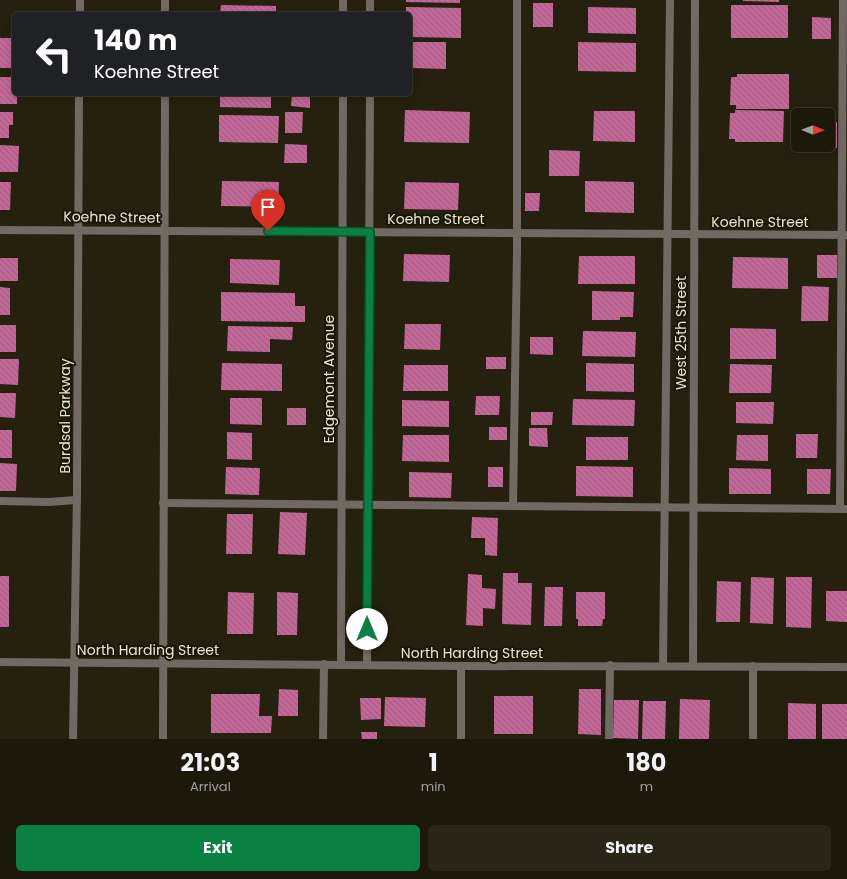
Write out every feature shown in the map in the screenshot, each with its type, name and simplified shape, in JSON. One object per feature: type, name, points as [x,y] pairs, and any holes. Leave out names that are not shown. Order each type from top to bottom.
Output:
[{"type":"street","points":[[80,0],[80,12]]},
{"type":"street","points":[[165,0],[165,12]]},
{"type":"street","points":[[343,0],[343,12]]},
{"type":"street","points":[[370,0],[370,12]]},
{"type":"street","points":[[513,506],[517,232],[517,0]]},
{"type":"street","name":"West 25th Street","points":[[663,665],[670,0]]},
{"type":"street","name":"West 25th Street","points":[[692,665],[695,0]]},
{"type":"street","points":[[163,503],[844,509],[843,0]]},
{"type":"street","name":"Burdsal Parkway","points":[[73,739],[77,500],[79,96]]},
{"type":"street","points":[[163,739],[165,96]]},
{"type":"street","name":"Edgemont Avenue","points":[[341,664],[343,96]]},
{"type":"street","points":[[367,665],[370,96]]},
{"type":"street","name":"Koehne Street","points":[[0,230],[844,235]]},
{"type":"street","points":[[0,501],[48,502],[77,500]]},
{"type":"street","name":"North Harding Street","points":[[0,662],[461,666],[692,665],[847,667]]},
{"type":"street","points":[[323,739],[324,664]]},
{"type":"street","points":[[461,666],[461,739]]},
{"type":"street","points":[[609,739],[610,666]]},
{"type":"street","points":[[753,739],[754,666]]},
{"type":"building","points":[[406,0],[460,0],[460,3],[406,2]]},
{"type":"building","points":[[779,0],[779,2],[743,1]]},
{"type":"building","points":[[533,3],[553,3],[553,27],[533,27]]},
{"type":"building","points":[[221,5],[276,6],[276,12],[220,12]]},
{"type":"building","points":[[731,5],[788,5],[788,38],[731,38]]},
{"type":"building","points":[[406,7],[461,8],[461,38],[412,37],[412,12],[406,12]]},
{"type":"building","points":[[588,7],[636,8],[636,34],[588,33]]},
{"type":"building","points":[[812,17],[831,18],[831,39],[812,39]]},
{"type":"building","points":[[0,38],[12,38],[12,68],[0,68]]},
{"type":"building","points":[[412,42],[446,42],[446,69],[412,68]]},
{"type":"building","points":[[578,42],[636,43],[636,72],[578,71]]},
{"type":"building","points":[[737,74],[789,74],[789,109],[736,109],[736,105],[730,105],[731,77],[737,77]]},
{"type":"building","points":[[0,77],[12,77],[12,96],[17,96],[17,104],[0,104]]},
{"type":"building","points":[[220,96],[271,96],[271,108],[220,107]]},
{"type":"building","points":[[292,96],[310,96],[310,108],[291,106]]},
{"type":"building","points":[[405,110],[470,112],[469,143],[404,142]]},
{"type":"building","points":[[735,110],[784,111],[783,142],[735,142],[735,139],[729,139],[730,113],[735,113]]},
{"type":"building","points":[[594,111],[635,111],[635,142],[593,141]]},
{"type":"building","points":[[0,112],[13,112],[13,125],[9,125],[9,138],[0,138]]},
{"type":"building","points":[[285,112],[303,112],[302,133],[285,133]]},
{"type":"building","points":[[219,115],[279,116],[278,143],[219,142]]},
{"type":"building","points":[[835,122],[837,122],[837,148],[835,148]]},
{"type":"building","points":[[285,144],[307,145],[307,163],[284,163]]},
{"type":"building","points":[[0,145],[19,146],[18,172],[0,172]]},
{"type":"building","points":[[549,150],[580,151],[579,176],[549,176]]},
{"type":"building","points":[[222,181],[279,182],[278,207],[221,206]]},
{"type":"building","points":[[585,181],[634,182],[634,213],[585,212]]},
{"type":"building","points":[[0,182],[11,182],[10,210],[0,210]]},
{"type":"building","points":[[405,182],[459,183],[458,210],[404,209]]},
{"type":"building","points":[[525,193],[540,193],[539,211],[525,211]]},
{"type":"building","points":[[404,254],[450,255],[449,282],[403,281]]},
{"type":"building","points":[[817,255],[837,255],[837,278],[817,278]]},
{"type":"building","points":[[579,256],[635,256],[635,284],[578,284]]},
{"type":"building","points":[[733,257],[788,258],[788,289],[732,288]]},
{"type":"building","points":[[0,258],[18,258],[18,281],[0,281]]},
{"type":"building","points":[[230,259],[280,260],[279,285],[230,283]]},
{"type":"building","points":[[802,286],[829,287],[828,321],[801,321]]},
{"type":"building","points":[[0,287],[10,288],[10,315],[0,315]]},
{"type":"building","points":[[592,291],[634,292],[633,317],[620,317],[620,320],[592,320]]},
{"type":"building","points":[[221,292],[295,293],[295,306],[305,306],[305,322],[221,321]]},
{"type":"building","points":[[405,324],[441,324],[440,350],[404,349]]},
{"type":"building","points":[[0,325],[16,325],[16,352],[0,352]]},
{"type":"building","points":[[228,326],[293,327],[292,340],[270,339],[270,352],[227,351]]},
{"type":"building","points":[[730,328],[776,329],[776,359],[730,359]]},
{"type":"building","points":[[583,331],[636,332],[635,357],[582,356]]},
{"type":"building","points":[[530,337],[553,337],[553,355],[530,354]]},
{"type":"building","points":[[486,357],[506,357],[506,369],[486,369]]},
{"type":"building","points":[[0,359],[19,359],[18,385],[0,384]]},
{"type":"building","points":[[222,363],[282,364],[282,391],[221,390]]},
{"type":"building","points":[[586,363],[634,364],[634,392],[586,391]]},
{"type":"building","points":[[730,364],[772,365],[771,393],[729,393]]},
{"type":"building","points":[[404,365],[448,365],[448,391],[403,391]]},
{"type":"building","points":[[0,393],[16,393],[15,418],[0,417]]},
{"type":"building","points":[[476,396],[500,396],[499,415],[475,415]]},
{"type":"building","points":[[230,398],[262,398],[262,425],[230,424]]},
{"type":"building","points":[[573,399],[635,400],[634,426],[572,425]]},
{"type":"building","points":[[402,400],[449,401],[449,427],[402,426]]},
{"type":"building","points":[[736,402],[774,402],[773,424],[736,423]]},
{"type":"building","points":[[287,408],[306,408],[306,425],[287,425]]},
{"type":"building","points":[[531,412],[553,412],[552,425],[531,425]]},
{"type":"building","points":[[489,427],[507,427],[507,440],[489,440]]},
{"type":"building","points":[[529,428],[547,428],[548,447],[529,446]]},
{"type":"building","points":[[0,430],[12,430],[12,458],[0,458]]},
{"type":"building","points":[[227,432],[252,433],[252,460],[227,459]]},
{"type":"building","points":[[796,434],[818,434],[817,458],[796,458]]},
{"type":"building","points":[[403,435],[449,435],[449,462],[402,461]]},
{"type":"building","points":[[737,435],[768,435],[768,461],[736,460]]},
{"type":"building","points":[[586,437],[628,437],[628,460],[586,460]]},
{"type":"building","points":[[0,463],[17,464],[16,491],[0,491]]},
{"type":"building","points":[[576,466],[633,467],[633,497],[576,496]]},
{"type":"building","points":[[226,467],[260,468],[259,495],[225,494]]},
{"type":"building","points":[[488,467],[503,467],[503,487],[488,487]]},
{"type":"building","points":[[729,468],[771,469],[771,494],[729,494]]},
{"type":"building","points":[[807,469],[831,469],[830,494],[807,494]]},
{"type":"building","points":[[409,472],[452,473],[451,498],[409,497]]},
{"type":"building","points":[[280,512],[307,513],[305,555],[278,554]]},
{"type":"building","points":[[227,514],[253,514],[252,554],[226,554]]},
{"type":"building","points":[[472,517],[498,518],[497,556],[485,555],[485,538],[471,538]]},
{"type":"building","points":[[503,573],[518,573],[518,583],[532,583],[531,625],[502,624]]},
{"type":"building","points":[[468,574],[482,575],[482,588],[496,589],[495,609],[483,608],[483,626],[466,625]]},
{"type":"building","points":[[0,576],[9,576],[9,627],[0,627]]},
{"type":"building","points":[[751,577],[774,578],[773,624],[750,623]]},
{"type":"building","points":[[786,577],[812,577],[811,628],[786,627]]},
{"type":"building","points":[[717,581],[741,582],[740,622],[716,622]]},
{"type":"building","points":[[545,587],[563,587],[562,626],[544,626]]},
{"type":"building","points":[[826,591],[847,591],[847,622],[826,621]]},
{"type":"building","points":[[228,592],[254,593],[253,634],[227,634]]},
{"type":"building","points":[[277,592],[298,593],[297,635],[277,635]]},
{"type":"building","points":[[576,592],[605,592],[605,619],[603,619],[602,626],[578,626],[578,619],[576,619]]},
{"type":"building","points":[[279,689],[298,690],[298,716],[278,716]]},
{"type":"building","points":[[579,689],[601,689],[601,735],[578,734]]},
{"type":"building","points":[[211,694],[260,694],[259,716],[272,716],[271,733],[211,733]]},
{"type":"building","points":[[494,696],[533,696],[533,734],[494,734]]},
{"type":"building","points":[[385,697],[426,698],[425,727],[384,726]]},
{"type":"building","points":[[360,698],[381,698],[381,719],[361,720]]},
{"type":"building","points":[[680,699],[710,700],[709,739],[679,739]]},
{"type":"building","points":[[614,700],[639,700],[638,739],[613,738]]},
{"type":"building","points":[[643,701],[666,701],[665,739],[642,739]]},
{"type":"building","points":[[788,703],[816,704],[816,739],[788,739]]},
{"type":"building","points":[[822,704],[847,704],[847,739],[822,739]]},
{"type":"building","points":[[361,732],[377,732],[377,739],[362,739]]},
{"type":"route","points":[[268,231],[370,232],[367,629]]}]
